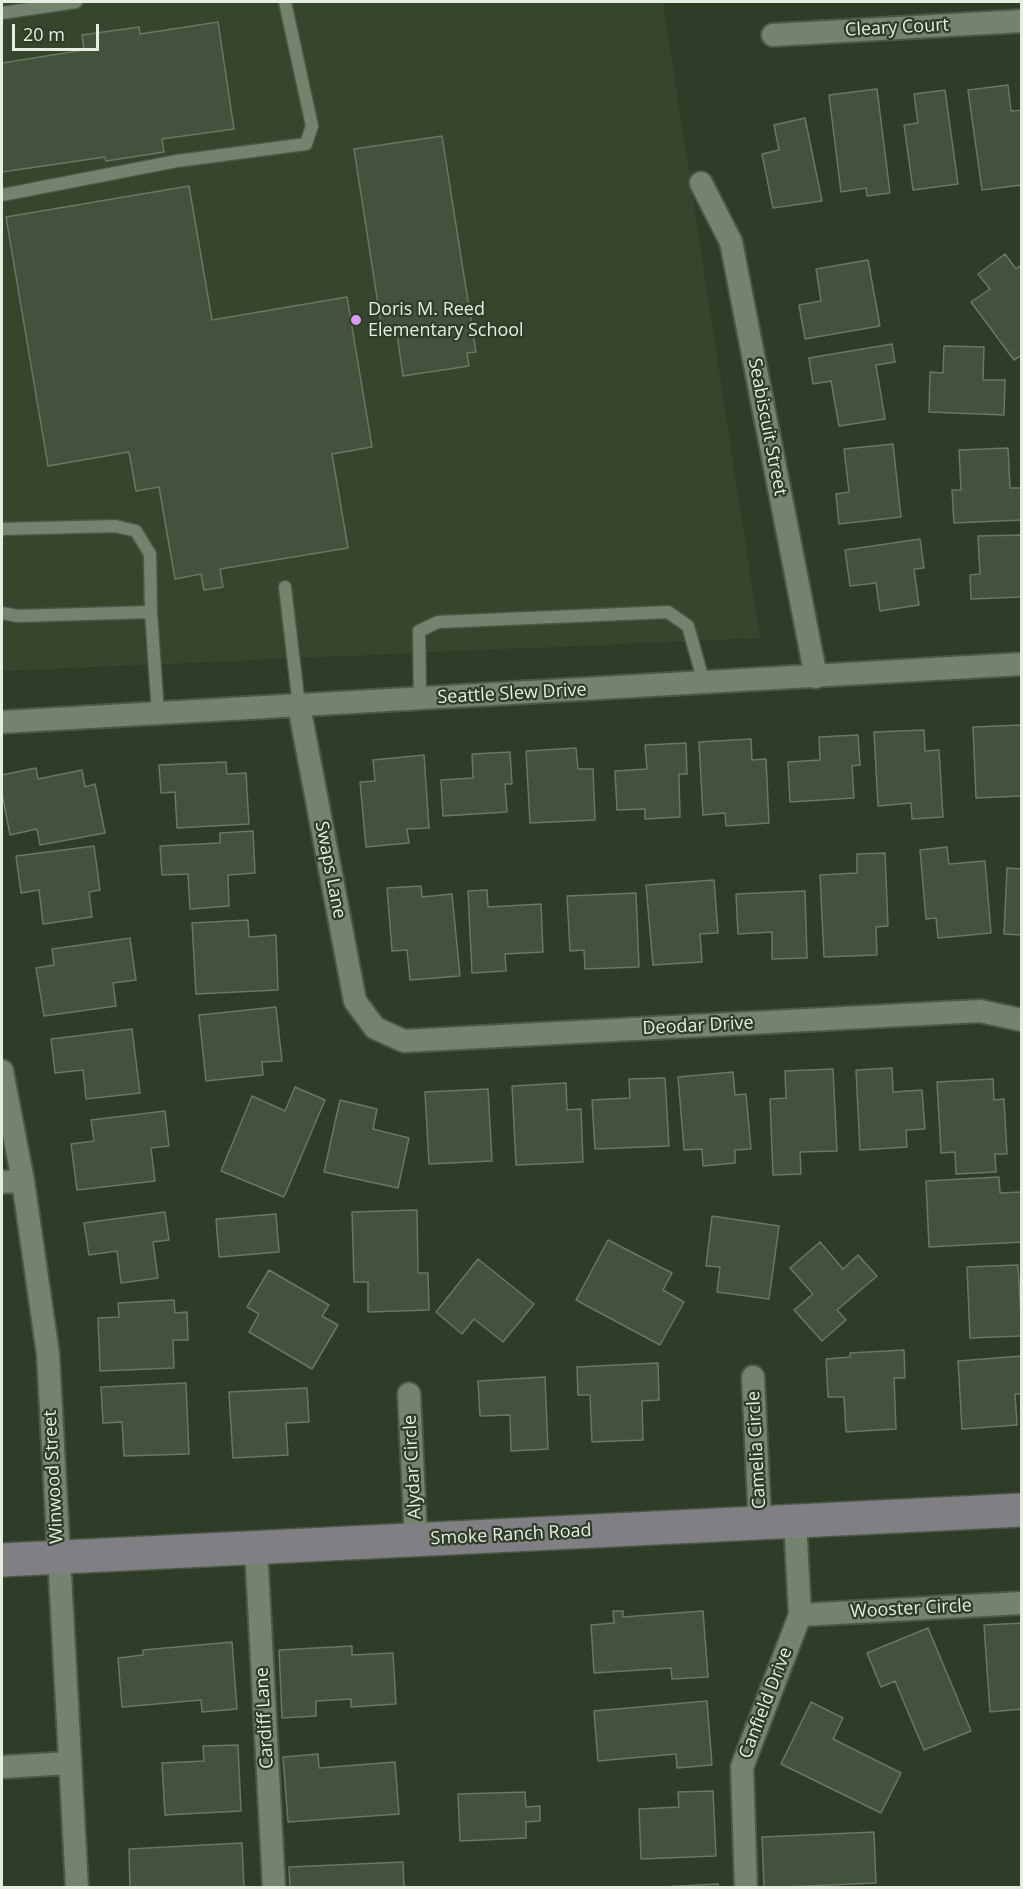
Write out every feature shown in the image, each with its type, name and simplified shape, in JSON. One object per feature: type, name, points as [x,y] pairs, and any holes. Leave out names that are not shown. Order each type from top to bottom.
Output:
[{"type":"main road","name":"Smoke Ranch Road","points":[[2,1560],[1022,1510]]},
{"type":"street","name":"Cleary Court","points":[[773,35],[1022,21]]},
{"type":"street","name":"Seabiscuit Street","points":[[701,183],[731,242],[816,677]]},
{"type":"street","name":"Seattle Slew Drive","points":[[2,722],[1022,664]]},
{"type":"street","name":"Swaps Lane","points":[[299,706],[355,1001],[375,1028]]},
{"type":"street","name":"Deodar Drive","points":[[375,1028],[404,1041],[980,1011],[1022,1020]]},
{"type":"street","name":"Winwood Street","points":[[2,1071],[12,1181],[48,1354],[77,1887]]},
{"type":"street","name":"Camelia Circle","points":[[753,1377],[760,1523]]},
{"type":"street","name":"Alydar Circle","points":[[409,1394],[416,1540]]},
{"type":"street","name":"Canfield Drive","points":[[746,1887],[742,1767],[800,1615],[795,1521]]},
{"type":"street","name":"Cardiff Lane","points":[[256,1548],[274,1887]]},
{"type":"street","name":"Wooster Circle","points":[[800,1615],[1022,1603]]},
{"type":"street","points":[[2,1767],[70,1763]]},
{"type":"lane","points":[[2,13],[76,2]]},
{"type":"lane","points":[[2,195],[177,161],[306,144],[312,126],[285,2]]},
{"type":"lane","points":[[2,529],[115,526],[136,531],[150,554],[151,612],[158,713]]},
{"type":"lane","points":[[285,587],[299,706]]},
{"type":"lane","points":[[2,613],[17,616],[151,612]]},
{"type":"lane","points":[[420,699],[419,631],[438,622],[668,612],[688,626],[704,683]]},
{"type":"shaded area","name":"Doris M. Reed Elementary School","points":[[2,2],[663,2],[760,638],[2,671]]},
{"type":"building","points":[[218,22],[234,129],[162,139],[164,152],[106,161],[105,157],[2,172],[2,63],[84,50],[82,35],[139,27],[140,34]]},
{"type":"building","points":[[1008,85],[1011,111],[1022,110],[1022,185],[982,190],[968,90]]},
{"type":"building","points":[[877,89],[890,193],[867,196],[866,188],[841,192],[829,95]]},
{"type":"building","points":[[945,90],[958,184],[913,190],[904,125],[918,123],[914,94]]},
{"type":"building","points":[[805,118],[822,201],[773,208],[762,154],[779,150],[774,125]]},
{"type":"building","points":[[442,136],[476,352],[467,353],[469,366],[403,376],[396,327],[382,330],[354,149]]},
{"type":"building","points":[[189,186],[212,320],[347,297],[372,447],[332,454],[348,548],[220,569],[223,587],[204,590],[201,574],[175,579],[159,487],[136,491],[129,452],[48,466],[6,217]]},
{"type":"building","points":[[1005,254],[1016,269],[1022,264],[1022,355],[1014,360],[971,302],[990,289],[978,274]]},
{"type":"building","points":[[868,260],[880,326],[805,339],[799,305],[821,301],[816,269]]},
{"type":"building","points":[[892,344],[895,362],[876,365],[885,419],[839,426],[831,381],[813,384],[809,358]]},
{"type":"building","points":[[944,346],[984,347],[983,380],[1005,380],[1004,415],[929,412],[930,372],[943,373]]},
{"type":"building","points":[[893,444],[901,517],[839,524],[836,494],[849,492],[844,449]]},
{"type":"building","points":[[1008,448],[1010,488],[1022,488],[1022,520],[954,523],[952,490],[961,490],[959,450]]},
{"type":"building","points":[[1022,535],[1022,597],[971,599],[970,575],[980,574],[978,536]]},
{"type":"building","points":[[920,539],[924,568],[914,569],[919,605],[880,611],[876,583],[850,586],[845,550]]},
{"type":"building","points":[[1022,725],[1022,796],[976,798],[973,727]]},
{"type":"building","points":[[924,730],[925,751],[939,750],[943,817],[912,819],[911,803],[878,806],[874,732]]},
{"type":"building","points":[[858,735],[860,765],[852,766],[854,798],[790,802],[788,762],[820,760],[819,737]]},
{"type":"building","points":[[751,739],[752,760],[766,759],[769,823],[726,826],[725,813],[703,815],[699,742]]},
{"type":"building","points":[[686,743],[687,774],[679,774],[680,817],[645,819],[645,809],[617,810],[615,771],[647,769],[645,745]]},
{"type":"building","points":[[576,748],[578,769],[593,769],[595,820],[530,823],[526,751]]},
{"type":"building","points":[[510,752],[512,784],[505,784],[507,812],[443,816],[441,780],[473,778],[472,754]]},
{"type":"building","points":[[424,755],[429,828],[407,829],[409,843],[366,847],[360,782],[375,781],[373,760]]},
{"type":"building","points":[[226,762],[227,774],[246,773],[249,824],[177,828],[175,792],[161,793],[159,765]]},
{"type":"building","points":[[36,768],[38,779],[82,770],[85,787],[95,784],[105,833],[40,845],[37,829],[10,835],[2,793],[2,775]]},
{"type":"building","points":[[253,831],[255,873],[228,875],[229,906],[190,909],[188,874],[162,875],[160,846],[220,843],[220,833]]},
{"type":"building","points":[[94,846],[100,890],[89,892],[92,917],[43,924],[39,890],[21,893],[16,856]]},
{"type":"building","points":[[947,847],[949,864],[985,861],[991,933],[938,938],[936,918],[926,919],[920,850]]},
{"type":"building","points":[[885,853],[888,926],[876,927],[877,955],[824,957],[820,875],[857,873],[857,854]]},
{"type":"building","points":[[1007,868],[1022,869],[1022,935],[1004,934]]},
{"type":"building","points":[[714,880],[718,933],[700,934],[702,962],[653,965],[646,885]]},
{"type":"building","points":[[421,886],[422,897],[452,894],[460,976],[410,980],[407,950],[392,951],[387,888]]},
{"type":"building","points":[[487,890],[488,907],[541,904],[543,952],[505,954],[506,971],[472,973],[468,891]]},
{"type":"building","points":[[805,891],[807,958],[772,959],[772,932],[738,934],[736,894]]},
{"type":"building","points":[[636,893],[639,967],[585,969],[584,950],[570,951],[567,896]]},
{"type":"building","points":[[248,920],[249,937],[276,935],[278,990],[196,994],[192,923]]},
{"type":"building","points":[[130,938],[136,980],[113,983],[116,1006],[44,1016],[36,968],[54,965],[52,949]]},
{"type":"building","points":[[276,1007],[282,1061],[262,1062],[263,1075],[206,1081],[199,1015]]},
{"type":"building","points":[[132,1029],[140,1093],[86,1099],[83,1070],[55,1073],[51,1039]]},
{"type":"building","points":[[892,1068],[893,1092],[922,1090],[925,1129],[906,1130],[907,1147],[860,1150],[856,1070]]},
{"type":"building","points":[[833,1069],[837,1151],[800,1152],[801,1174],[773,1175],[770,1099],[786,1098],[785,1071]]},
{"type":"building","points":[[733,1072],[735,1095],[746,1094],[751,1149],[735,1150],[735,1163],[703,1166],[702,1149],[684,1150],[678,1077]]},
{"type":"building","points":[[665,1078],[669,1146],[595,1149],[592,1100],[630,1098],[629,1079]]},
{"type":"building","points":[[993,1079],[994,1100],[1004,1099],[1007,1154],[995,1154],[996,1172],[956,1174],[955,1152],[941,1153],[937,1082]]},
{"type":"building","points":[[566,1083],[567,1110],[581,1109],[583,1162],[516,1165],[512,1086]]},
{"type":"building","points":[[295,1087],[325,1100],[284,1197],[221,1171],[252,1096],[285,1111]]},
{"type":"building","points":[[488,1089],[492,1161],[429,1164],[425,1092]]},
{"type":"building","points":[[340,1100],[377,1109],[373,1129],[409,1138],[398,1188],[324,1172]]},
{"type":"building","points":[[165,1111],[169,1146],[151,1148],[155,1181],[77,1190],[71,1144],[94,1141],[91,1120]]},
{"type":"building","points":[[999,1177],[1000,1193],[1022,1192],[1022,1242],[929,1247],[926,1181]]},
{"type":"building","points":[[417,1210],[418,1273],[428,1273],[429,1310],[368,1312],[368,1282],[354,1282],[352,1212]]},
{"type":"building","points":[[165,1212],[169,1240],[153,1242],[158,1278],[121,1283],[117,1251],[89,1255],[84,1223]]},
{"type":"building","points":[[276,1214],[279,1252],[219,1257],[216,1219]]},
{"type":"building","points":[[712,1216],[779,1226],[769,1299],[717,1292],[720,1267],[706,1266]]},
{"type":"building","points":[[608,1240],[672,1273],[663,1290],[684,1302],[660,1345],[576,1300]]},
{"type":"building","points":[[820,1242],[843,1269],[858,1255],[877,1276],[837,1310],[846,1320],[822,1341],[794,1310],[813,1294],[790,1268]]},
{"type":"building","points":[[478,1259],[534,1304],[503,1342],[474,1319],[462,1334],[436,1312]]},
{"type":"building","points":[[1018,1265],[1022,1336],[970,1338],[967,1267]]},
{"type":"building","points":[[269,1270],[329,1305],[322,1316],[338,1325],[312,1369],[249,1332],[259,1314],[247,1307]]},
{"type":"building","points":[[174,1300],[175,1313],[187,1312],[188,1340],[173,1340],[174,1368],[100,1371],[98,1318],[119,1317],[118,1303]]},
{"type":"building","points":[[904,1350],[905,1378],[894,1378],[896,1429],[846,1432],[844,1397],[828,1397],[826,1359],[850,1357],[850,1353]]},
{"type":"building","points":[[1022,1356],[1022,1394],[1015,1394],[1017,1425],[962,1429],[958,1361]]},
{"type":"building","points":[[658,1363],[659,1400],[642,1401],[643,1440],[592,1442],[590,1395],[578,1395],[577,1367]]},
{"type":"building","points":[[545,1377],[548,1449],[511,1451],[510,1415],[480,1416],[478,1381]]},
{"type":"building","points":[[186,1383],[189,1454],[124,1456],[122,1422],[103,1423],[101,1387]]},
{"type":"building","points":[[307,1388],[309,1422],[286,1423],[288,1455],[233,1458],[229,1392]]},
{"type":"building","points":[[613,1611],[623,1611],[623,1617],[703,1611],[708,1677],[672,1679],[671,1668],[594,1673],[591,1625],[614,1623]]},
{"type":"building","points":[[1022,1623],[1022,1709],[990,1712],[984,1625]]},
{"type":"building","points":[[928,1628],[971,1731],[924,1750],[895,1681],[881,1687],[867,1653]]},
{"type":"building","points":[[232,1642],[237,1709],[202,1712],[201,1700],[122,1707],[118,1658],[143,1655],[143,1650]]},
{"type":"building","points":[[352,1646],[352,1655],[393,1653],[396,1704],[351,1707],[351,1699],[316,1701],[316,1716],[282,1718],[279,1650]]},
{"type":"building","points":[[707,1701],[712,1765],[677,1768],[676,1754],[598,1761],[594,1711]]},
{"type":"building","points":[[811,1702],[843,1718],[833,1739],[901,1773],[881,1813],[781,1764]]},
{"type":"building","points":[[238,1745],[241,1811],[165,1815],[162,1763],[204,1761],[203,1746]]},
{"type":"building","points":[[318,1754],[319,1768],[395,1762],[399,1814],[288,1822],[283,1757]]},
{"type":"building","points":[[713,1791],[716,1856],[641,1859],[639,1809],[679,1807],[678,1792]]},
{"type":"building","points":[[525,1792],[526,1807],[540,1806],[540,1821],[526,1822],[526,1838],[460,1841],[458,1794]]},
{"type":"building","points":[[874,1832],[876,1883],[764,1888],[762,1837]]},
{"type":"building","points":[[242,1843],[244,1888],[130,1888],[129,1849]]},
{"type":"building","points":[[403,1862],[404,1888],[290,1888],[289,1867]]},
{"type":"building","points":[[718,1884],[718,1888],[640,1888]]},
{"type":"place","name":"Doris M. Reed Elementary School","points":[[356,320]]}]
